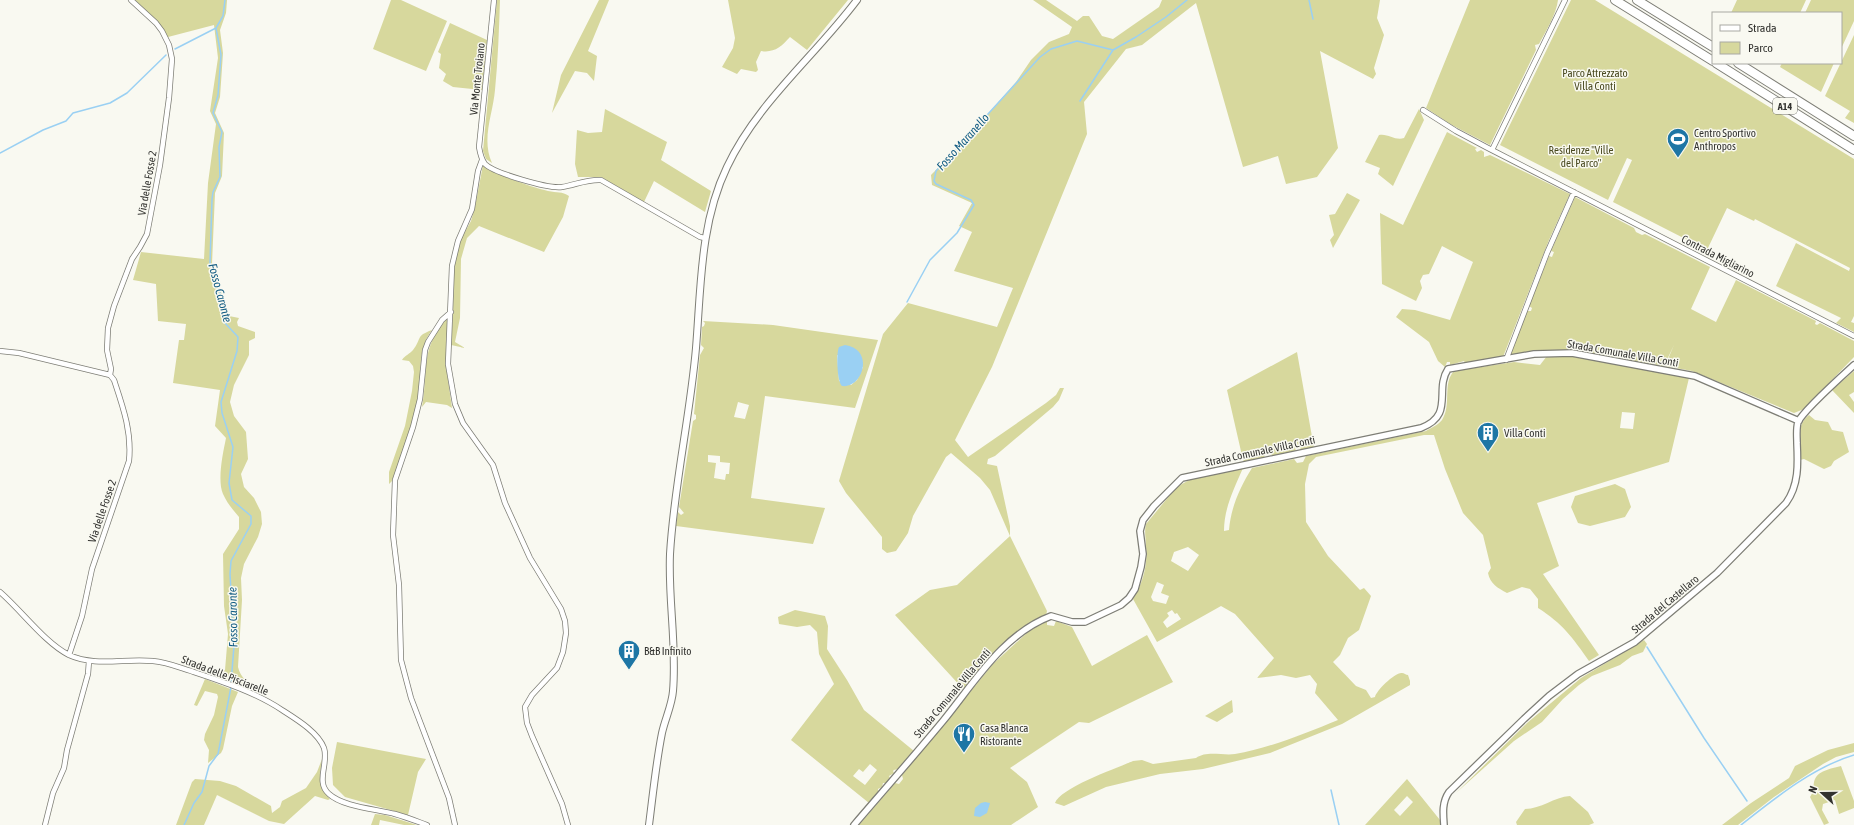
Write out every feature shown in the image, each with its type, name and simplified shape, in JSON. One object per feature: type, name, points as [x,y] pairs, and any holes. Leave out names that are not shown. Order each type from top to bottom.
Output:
[{"type":"highway","points":[[1616,0],[1712,60]]},
{"type":"highway","points":[[1637,0],[1712,46]]},
{"type":"highway","name":"A14","points":[[1718,64],[1854,150]]},
{"type":"highway","name":"A14","points":[[1740,64],[1854,136]]},
{"type":"main road","points":[[649,825],[660,745],[673,689],[673,637],[670,573],[671,541],[693,388],[705,238],[717,189],[727,165],[763,110],[832,32],[856,0]]},
{"type":"street","name":"Via delle Fosse 2","points":[[69,655],[82,616],[92,569],[129,461],[131,446],[129,427],[114,380],[110,375],[111,369],[107,350],[108,328],[114,306],[132,259],[140,248],[147,234],[160,165],[169,98],[172,59],[169,45],[162,31],[131,0]]},
{"type":"street","name":"Via Monte Troiano","points":[[482,160],[479,147],[494,0]]},
{"type":"street","points":[[1492,150],[1564,0]]},
{"type":"street","name":"Contrada Migliarino","points":[[1423,110],[1456,131],[1492,150],[1854,336]]},
{"type":"street","points":[[568,825],[562,804],[532,736],[526,719],[525,707],[532,695],[553,674],[559,664],[566,633],[565,621],[561,609],[530,558],[505,503],[493,465],[463,423],[458,413],[448,364],[452,266],[454,254],[472,209],[478,171],[482,160],[488,167],[496,171],[549,187],[562,187],[585,180],[601,180],[700,237],[705,238]]},
{"type":"street","points":[[1506,360],[1547,253],[1574,192]]},
{"type":"street","points":[[451,312],[442,320],[428,342],[425,350],[420,399],[413,427],[395,480],[393,535],[399,585],[401,660],[411,698],[449,798],[455,825]]},
{"type":"street","points":[[0,351],[20,353],[110,375]]},
{"type":"street","name":"Strada Comunale Villa Conti","points":[[854,825],[943,720],[986,666],[1017,636],[1051,616],[1072,622],[1085,622],[1121,605],[1129,598],[1135,589],[1141,567],[1143,554],[1140,531],[1141,523],[1146,515],[1178,481],[1186,477],[1421,428],[1435,420],[1440,411],[1445,374],[1448,369],[1534,354],[1572,353],[1690,375],[1799,421]]},
{"type":"street","points":[[1799,421],[1826,391],[1854,365]]},
{"type":"street","name":"Strada del Castellaro","points":[[1444,825],[1444,802],[1449,792],[1524,719],[1578,674],[1640,637],[1717,573],[1786,502],[1794,489],[1797,474],[1797,433],[1799,421]]},
{"type":"street","name":"Strada delle Pisciarelle","points":[[0,592],[52,643],[69,655],[89,661],[154,661],[215,680],[246,692],[283,710],[308,729],[319,740],[325,754],[323,786],[329,794],[345,802],[396,814],[427,825]]},
{"type":"street","points":[[45,825],[53,794],[64,768],[88,674],[89,661]]},
{"type":"green space","points":[[135,0],[227,0],[226,13],[220,30],[223,53],[220,97],[215,113],[224,133],[222,176],[215,193],[212,264],[229,316],[239,318],[237,322],[238,326],[255,332],[255,338],[249,341],[249,355],[234,385],[230,402],[234,416],[246,432],[248,459],[241,474],[244,487],[254,498],[261,512],[262,524],[258,537],[244,564],[241,578],[242,600],[238,667],[243,678],[260,691],[256,691],[211,674],[225,670],[228,634],[224,606],[223,554],[239,529],[239,517],[226,500],[221,488],[221,466],[226,438],[215,426],[220,390],[173,383],[179,340],[184,340],[186,324],[158,321],[156,284],[133,280],[141,252],[204,259],[208,183],[216,124],[210,111],[218,58],[214,25],[168,37],[158,22]]},
{"type":"green space","points":[[391,0],[401,0],[447,21],[426,71],[373,49]]},
{"type":"green space","points":[[497,0],[500,0],[497,68],[488,136],[489,154],[492,163],[486,159],[483,151]]},
{"type":"green space","points":[[599,0],[609,0],[588,51],[597,56],[594,81],[587,73],[575,71],[552,113],[561,75]]},
{"type":"green space","points":[[728,0],[848,0],[807,50],[790,37],[784,44],[774,50],[761,51],[756,62],[758,70],[756,72],[741,69],[737,74],[722,67],[733,48],[735,38]]},
{"type":"green space","points":[[1033,0],[1046,0],[1077,21],[1083,16],[1089,16],[1102,36],[1113,39],[1159,7],[1162,0],[1380,0],[1377,18],[1384,35],[1374,68],[1376,74],[1373,79],[1320,51],[1338,148],[1317,177],[1286,184],[1278,156],[1243,167],[1196,3],[1142,45],[1126,49],[1084,102],[1087,134],[992,367],[955,440],[968,457],[1046,403],[1056,395],[1060,388],[1064,388],[1059,400],[1053,407],[995,456],[988,459],[987,464],[997,466],[1010,526],[1010,536],[990,490],[980,478],[951,453],[946,457],[913,516],[908,533],[896,551],[887,553],[882,549],[882,537],[846,493],[839,481],[883,334],[908,303],[997,327],[1013,288],[954,271],[972,232],[959,226],[972,203],[932,185],[931,175],[982,123],[981,122],[1016,82],[1031,60],[1049,42],[1069,34],[1072,27]]},
{"type":"green space","points":[[1470,0],[1558,0],[1550,23],[1539,44],[1535,45],[1536,50],[1490,145],[1450,124],[1426,108]]},
{"type":"green space","name":"Parco Attrezzato Villa Conti","points":[[1571,0],[1595,0],[1854,159],[1854,316],[1851,322],[1854,323],[1854,332],[1836,323],[1841,318],[1776,286],[1796,243],[1849,271],[1850,268],[1755,219],[1754,221],[1727,208],[1707,250],[1613,202],[1632,160],[1627,158],[1608,200],[1500,145]]},
{"type":"green space","points":[[1737,0],[1806,0],[1800,12],[1731,12]]},
{"type":"green space","points":[[1811,0],[1854,0],[1854,21],[1842,47],[1842,12],[1805,12]]},
{"type":"green space","points":[[450,23],[487,40],[482,90],[453,87],[443,81],[446,74],[439,68],[441,54],[438,52]]},
{"type":"green space","points":[[1854,35],[1854,123],[1845,118],[1850,111],[1825,96],[1840,64],[1842,64],[1842,60]]},
{"type":"green space","points":[[1782,64],[1834,64],[1821,92],[1780,67]]},
{"type":"green space","points":[[605,109],[667,142],[661,160],[711,191],[705,212],[654,181],[644,202],[601,177],[578,177],[575,164],[577,130],[588,133],[602,132]]},
{"type":"green space","points":[[1419,109],[1424,120],[1393,186],[1378,174],[1380,168],[1365,162],[1379,135],[1385,135],[1398,139],[1404,138]]},
{"type":"green space","points":[[1447,132],[1477,148],[1475,149],[1477,152],[1481,150],[1484,152],[1484,157],[1490,155],[1570,194],[1549,240],[1503,357],[1465,363],[1464,361],[1450,365],[1450,362],[1447,362],[1445,367],[1438,361],[1429,342],[1396,317],[1402,309],[1415,310],[1450,320],[1473,262],[1442,246],[1429,274],[1423,275],[1420,281],[1422,288],[1416,301],[1382,284],[1380,213],[1403,225]]},
{"type":"green space","points":[[483,165],[488,169],[524,184],[569,196],[563,217],[544,252],[479,226],[467,238],[461,259],[460,318],[455,342],[465,348],[451,345],[454,267],[461,239],[471,221],[475,207]]},
{"type":"green space","points":[[1347,193],[1360,200],[1333,248],[1330,240],[1334,235],[1329,215],[1335,214]]},
{"type":"green space","points":[[1575,197],[1634,228],[1636,232],[1642,235],[1645,234],[1710,267],[1691,309],[1716,322],[1736,280],[1816,321],[1815,324],[1817,325],[1820,323],[1854,341],[1854,357],[1804,409],[1794,413],[1692,371],[1665,366],[1674,345],[1664,366],[1628,360],[1627,355],[1622,354],[1618,359],[1571,350],[1537,350],[1510,356],[1527,311],[1531,311],[1532,308],[1529,306],[1549,256],[1552,257],[1554,252],[1551,251]]},
{"type":"green space","points":[[448,317],[446,365],[452,408],[447,405],[426,402],[422,407],[429,350],[439,329]]},
{"type":"green space","points":[[703,321],[773,325],[878,340],[855,408],[765,396],[751,498],[825,508],[813,544],[676,526],[678,512],[681,515],[684,513],[679,507],[693,421],[696,419],[696,415],[694,414],[700,355],[704,348],[701,345],[702,327],[705,323]],"holes":[[[837,355],[863,367],[857,380],[851,385],[839,381]],[[738,402],[749,405],[745,419],[734,417]],[[708,455],[720,456],[720,462],[730,463],[729,474],[726,474],[725,480],[714,478],[716,463],[708,462]]]},
{"type":"green space","points":[[432,330],[427,338],[422,354],[416,409],[407,440],[392,481],[389,484],[389,472],[405,426],[414,372],[413,366],[409,361],[402,360],[413,350],[423,334]]},
{"type":"green space","points":[[1297,352],[1314,448],[1301,451],[1300,446],[1295,447],[1296,452],[1274,456],[1269,453],[1265,454],[1264,458],[1245,462],[1243,460],[1227,390]]},
{"type":"green space","points":[[1547,356],[1577,356],[1689,378],[1669,462],[1537,503],[1559,566],[1543,574],[1599,655],[1589,661],[1578,645],[1560,625],[1538,608],[1538,599],[1530,589],[1522,587],[1507,593],[1493,583],[1488,573],[1491,568],[1483,535],[1463,513],[1445,469],[1434,435],[1424,435],[1316,457],[1309,464],[1305,484],[1306,522],[1328,556],[1360,590],[1364,588],[1371,596],[1359,630],[1348,638],[1340,655],[1333,662],[1356,686],[1366,690],[1371,698],[1375,697],[1386,682],[1399,673],[1408,675],[1410,685],[1342,724],[1270,753],[1203,769],[1160,774],[1106,787],[1064,806],[1055,803],[1059,797],[1078,785],[1133,761],[1142,760],[1153,764],[1196,758],[1205,754],[1235,754],[1275,744],[1338,720],[1315,693],[1317,684],[1310,675],[1296,678],[1281,675],[1257,678],[1274,658],[1235,614],[1221,606],[1157,642],[1133,599],[1140,586],[1145,566],[1146,524],[1175,489],[1191,479],[1243,468],[1230,499],[1226,514],[1224,531],[1229,530],[1232,513],[1237,498],[1252,468],[1294,459],[1297,463],[1303,462],[1306,456],[1426,431],[1440,422],[1445,414],[1448,382],[1454,371],[1514,362],[1540,365]],"holes":[[[1622,412],[1635,413],[1633,429],[1620,428]],[[1188,547],[1199,555],[1188,571],[1171,561],[1174,552]],[[1157,582],[1164,585],[1161,593],[1169,596],[1166,604],[1153,601],[1151,597]],[[1172,610],[1175,614],[1177,613],[1181,619],[1167,628],[1163,622],[1169,616],[1167,613]]]},
{"type":"green space","points":[[1854,371],[1854,392],[1849,395],[1854,402],[1854,413],[1832,390]]},
{"type":"green space","points":[[1809,415],[1815,420],[1828,422],[1832,430],[1843,432],[1849,452],[1834,461],[1831,466],[1824,469],[1804,459],[1800,460],[1800,429],[1805,419]]},
{"type":"green space","points":[[1615,484],[1625,489],[1631,507],[1625,517],[1590,526],[1578,523],[1571,507],[1575,496]]},
{"type":"green space","points":[[1010,536],[1047,611],[1046,615],[1020,631],[1000,647],[963,689],[895,615],[930,590],[957,585]]},
{"type":"green space","points":[[795,610],[825,616],[828,626],[827,649],[864,710],[914,751],[898,769],[893,771],[894,773],[889,776],[890,778],[886,783],[883,783],[882,787],[878,789],[878,792],[869,803],[791,740],[834,684],[819,654],[817,632],[810,625],[797,627],[779,624],[778,617]],"holes":[[[870,764],[877,770],[865,785],[853,776],[859,769],[863,772]]]},
{"type":"green space","points":[[1047,621],[1047,625],[1054,626],[1056,621],[1072,627],[1092,666],[1147,635],[1173,682],[1089,723],[1079,722],[1010,768],[1027,782],[1038,807],[1011,825],[859,825],[895,783],[899,784],[903,779],[902,775],[993,664],[1029,631]]},
{"type":"green space","points":[[1644,640],[1647,644],[1643,652],[1632,656],[1620,665],[1592,676],[1579,685],[1563,699],[1542,722],[1514,741],[1456,793],[1527,723],[1581,678]]},
{"type":"green space","points":[[205,679],[238,692],[232,706],[223,749],[221,753],[208,763],[209,750],[204,740],[205,734],[214,715],[218,697],[217,694],[205,691],[197,706],[194,705]]},
{"type":"green space","points":[[1232,700],[1233,712],[1217,722],[1205,716]]},
{"type":"green space","points":[[337,742],[426,759],[418,772],[408,815],[345,797],[333,785],[332,768]]},
{"type":"green space","points":[[1854,743],[1854,752],[1836,757],[1823,764],[1774,797],[1738,825],[1722,825],[1751,803],[1789,778],[1795,766],[1828,750]]},
{"type":"green space","points":[[322,759],[320,776],[321,785],[330,799],[328,800],[315,796],[284,824],[269,821],[217,795],[204,825],[176,825],[192,782],[195,779],[220,781],[236,786],[271,806],[272,813],[280,807],[282,801],[306,788],[317,772]]},
{"type":"green space","points":[[1841,766],[1854,801],[1854,808],[1839,814],[1835,800],[1823,804],[1822,810],[1829,823],[1824,825],[1810,797],[1813,791],[1814,782],[1821,772]]},
{"type":"green space","points":[[1407,779],[1440,820],[1440,825],[1365,825]],"holes":[[[1407,796],[1413,802],[1400,816],[1394,810]]]},
{"type":"green space","points":[[1570,796],[1588,812],[1594,823],[1589,825],[1517,825],[1516,822],[1525,809],[1537,807],[1558,798]]},
{"type":"green space","points":[[375,814],[385,815],[417,825],[404,825],[380,820],[379,825],[371,825]]},
{"type":"water","points":[[845,345],[854,348],[860,354],[863,361],[863,368],[856,381],[849,385],[842,386],[838,373],[838,350],[839,347]]},
{"type":"water","points":[[981,803],[990,803],[987,813],[980,817],[974,816],[975,808]]},
{"type":"waterway","name":"Fosso Caronte","points":[[225,0],[223,16],[216,28],[221,55],[218,95],[213,113],[222,132],[219,147],[220,177],[213,192],[212,199],[210,263],[227,314],[225,323],[238,337],[237,351],[221,402],[222,413],[233,447],[229,483],[232,500],[251,516],[251,524],[231,561],[230,574],[234,646],[231,683]]},
{"type":"waterway","name":"Fosso Maranello","points":[[1080,101],[1113,50],[1166,17],[1187,0]]},
{"type":"waterway","points":[[1309,0],[1313,19]]},
{"type":"waterway","points":[[175,49],[216,28]]},
{"type":"waterway","name":"Fosso Maranello","points":[[907,302],[930,260],[957,233],[974,205],[971,200],[936,184],[934,181],[936,171],[1040,57],[1051,49],[1077,41],[1113,50]]},
{"type":"waterway","points":[[0,153],[43,130],[66,121],[73,113],[110,103],[127,93],[166,55]]},
{"type":"waterway","points":[[1647,647],[1704,738],[1747,801]]},
{"type":"waterway","name":"Fosso Caronte","points":[[184,825],[194,803],[202,792],[209,766],[218,754],[231,687]]},
{"type":"waterway","points":[[1741,825],[1794,785],[1824,767],[1854,755]]},
{"type":"waterway","points":[[1331,790],[1339,825]]},
{"type":"place","name":"Centro Sportivo Anthropos","points":[[1678,158]]},
{"type":"place","name":"Villa Conti","points":[[1488,452]]},
{"type":"place","name":"B&B Infinito","points":[[629,670]]},
{"type":"place","name":"Casa Blanca Ristorante","points":[[964,754]]},
{"type":"park label","name":"Residenze \"Ville del Parco\"","points":[[1581,156]]}]
